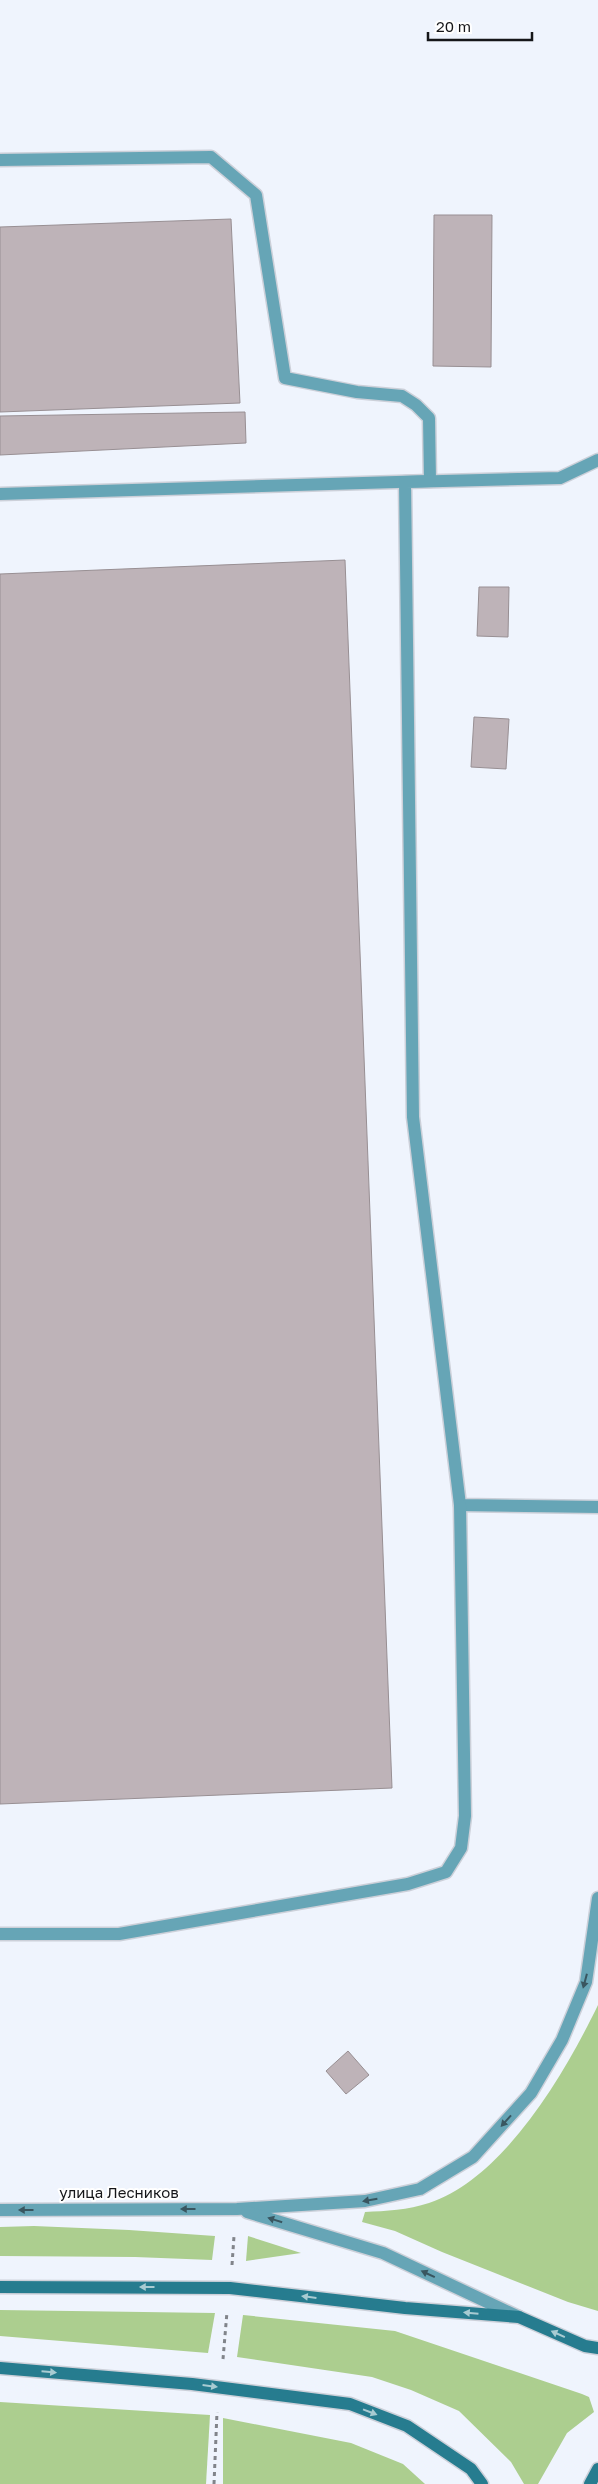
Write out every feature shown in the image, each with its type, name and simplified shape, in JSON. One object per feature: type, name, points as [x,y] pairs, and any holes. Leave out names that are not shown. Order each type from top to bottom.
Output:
[{"type":"main road","points":[[0,2287],[230,2288],[406,2308],[519,2317],[585,2346],[598,2348]]},
{"type":"main road","points":[[0,2368],[192,2384],[350,2404],[407,2426],[471,2469],[482,2484]]},
{"type":"main road","points":[[590,2484],[598,2469]]},
{"type":"street","points":[[0,160],[211,156],[256,196],[285,378],[357,392],[402,396],[416,405],[429,418],[430,481]]},
{"type":"street","points":[[0,494],[560,478],[598,460]]},
{"type":"street","points":[[0,1934],[119,1934],[408,1884],[446,1872],[461,1848],[465,1816],[460,1505],[413,1116],[405,482]]},
{"type":"street","points":[[460,1505],[598,1507]]},
{"type":"street","points":[[237,2209],[365,2201],[420,2189],[473,2157],[530,2093],[562,2040],[586,1982],[598,1898]]},
{"type":"street","points":[[237,2209],[383,2252],[519,2317]]},
{"type":"street","name":"улица Лесников","points":[[0,2210],[237,2209]]},
{"type":"path","points":[[231,2270],[234,2236]]},
{"type":"path","points":[[223,2359],[227,2311]]},
{"type":"path","points":[[214,2484],[217,2412]]},
{"type":"green space","points":[[598,2005],[598,2311],[568,2302],[442,2252],[395,2231],[362,2222],[365,2212],[405,2209],[429,2203],[456,2190],[482,2171],[507,2147],[550,2091]]},
{"type":"green space","points":[[34,2226],[215,2236],[212,2260],[135,2257],[0,2256],[0,2227]]},
{"type":"green space","points":[[248,2236],[301,2253],[246,2261]]},
{"type":"green space","points":[[0,2310],[215,2313],[208,2353],[0,2336]]},
{"type":"green space","points":[[243,2315],[395,2331],[582,2394],[589,2397],[594,2412],[567,2433],[538,2484],[524,2484],[511,2462],[459,2411],[411,2390],[372,2377],[237,2357]]},
{"type":"green space","points":[[0,2402],[210,2415],[206,2484],[0,2484]]},
{"type":"green space","points":[[223,2418],[351,2443],[403,2464],[425,2484],[223,2484]]},
{"type":"building","points":[[434,215],[492,215],[491,367],[433,366]]},
{"type":"building","points":[[231,219],[240,403],[0,412],[0,227]]},
{"type":"building","points":[[245,412],[246,443],[0,455],[0,416]]},
{"type":"building","points":[[345,560],[392,1788],[0,1804],[0,574]]},
{"type":"building","points":[[479,587],[509,587],[508,637],[477,636]]},
{"type":"building","points":[[474,717],[509,719],[506,769],[471,767]]},
{"type":"building","points":[[348,2051],[369,2075],[346,2094],[326,2071]]}]
